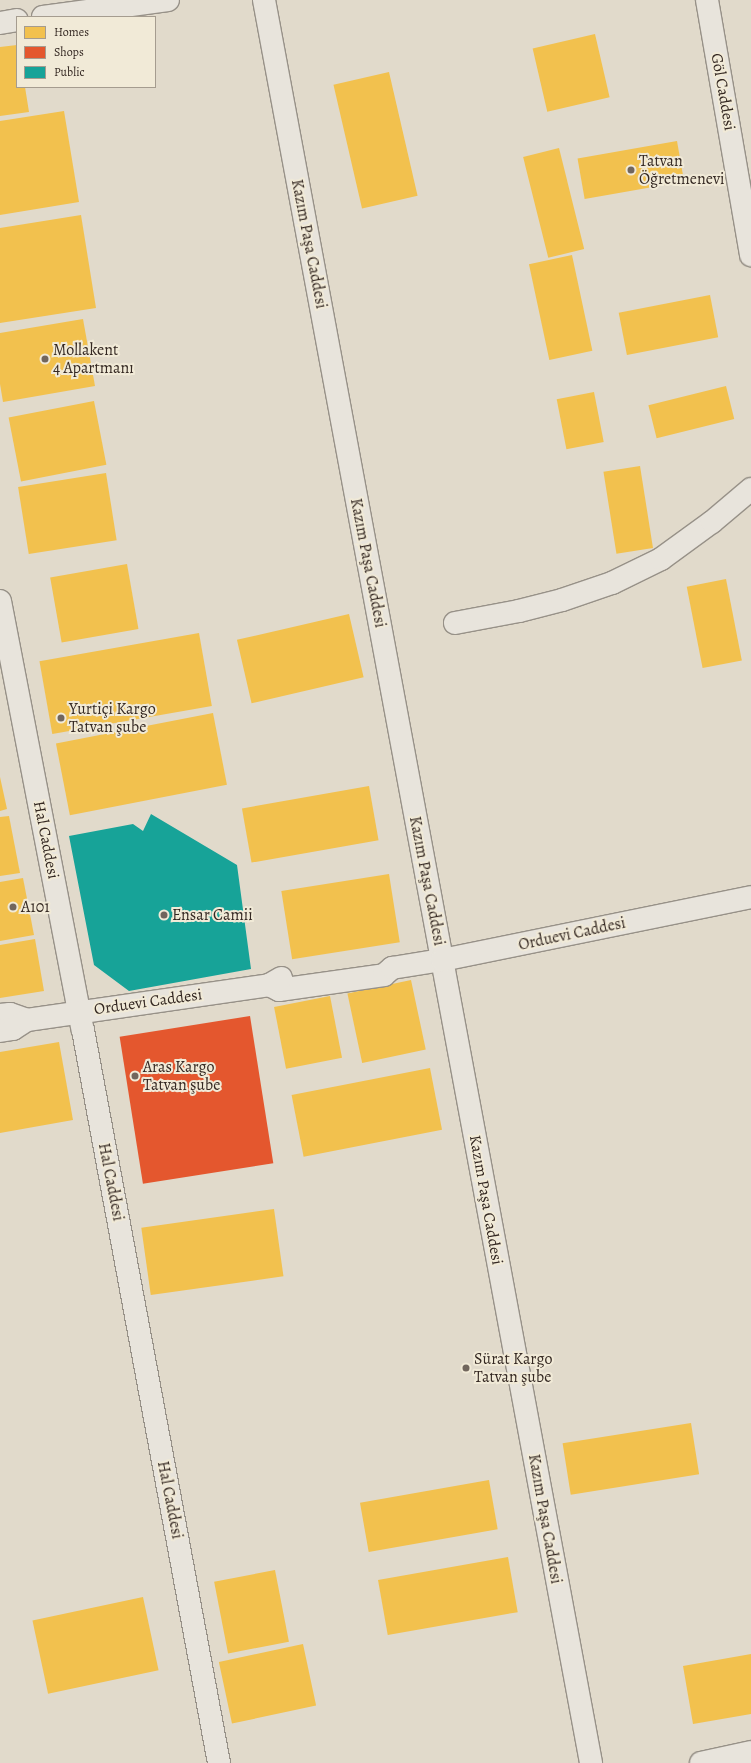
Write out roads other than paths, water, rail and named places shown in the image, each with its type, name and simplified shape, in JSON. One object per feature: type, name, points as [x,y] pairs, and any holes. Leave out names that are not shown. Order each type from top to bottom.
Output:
[{"type":"street","points":[[50,16],[168,0]]},
{"type":"street","name":"Kazım Paşa Caddesi","points":[[264,0],[591,1763]]},
{"type":"street","name":"Göl Caddesi","points":[[707,0],[751,255]]},
{"type":"street","points":[[0,23],[16,20]]},
{"type":"street","points":[[455,623],[519,611],[562,600],[612,583],[661,559],[712,522],[751,489]]},
{"type":"street","name":"Hal Caddesi","points":[[0,601],[79,1012],[219,1763]]},
{"type":"street","name":"Orduevi Caddesi","points":[[0,1031],[12,1029],[27,1020],[269,985],[279,978],[383,963],[392,968],[442,960],[751,897]]},
{"type":"street","name":"Orduevi Caddesi","points":[[0,1015],[10,1014],[27,1020]]},
{"type":"street","points":[[701,1763],[751,1752]]},
{"type":"place","name":"Tatvan Öğretmenevi","points":[[631,170]]},
{"type":"place","name":"Mollakent 4 Apartmanı","points":[[45,359]]},
{"type":"place","name":"Yurtiçi Kargo Tatvan şube","points":[[61,718]]},
{"type":"place","name":"A101","points":[[13,907]]},
{"type":"place","name":"Ensar Camii","points":[[164,915]]},
{"type":"place","name":"Aras Kargo Tatvan şube","points":[[135,1076]]},
{"type":"place","name":"Sürat Kargo Tatvan şube","points":[[466,1368]]}]
